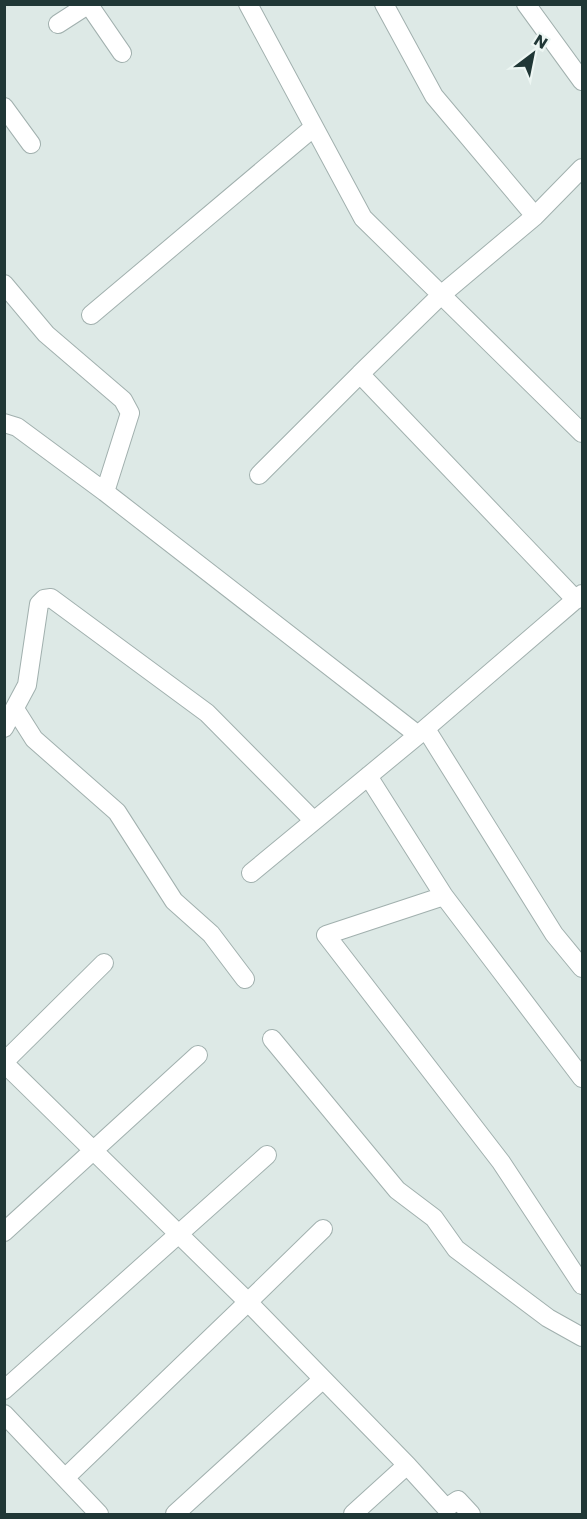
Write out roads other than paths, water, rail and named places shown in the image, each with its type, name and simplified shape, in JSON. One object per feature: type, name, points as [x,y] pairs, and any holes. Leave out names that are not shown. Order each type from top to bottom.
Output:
[{"type":"street","points":[[248,4],[363,218],[582,433]]},
{"type":"street","points":[[384,4],[434,96],[535,216]]},
{"type":"street","points":[[526,4],[582,81]]},
{"type":"street","points":[[58,24],[89,5],[122,53]]},
{"type":"street","points":[[4,107],[31,144]]},
{"type":"street","points":[[90,315],[314,127]]},
{"type":"street","points":[[259,475],[441,295],[535,216],[582,168]]},
{"type":"street","points":[[4,284],[46,334],[123,400],[130,413],[105,492]]},
{"type":"street","points":[[251,873],[422,732],[579,597],[360,374]]},
{"type":"street","points":[[4,423],[17,427],[105,492],[422,732],[554,934],[582,968]]},
{"type":"street","points":[[4,728],[27,685],[39,604],[44,598],[51,598],[207,713],[314,821]]},
{"type":"street","points":[[15,709],[34,739],[117,812],[174,901],[211,934],[245,979]]},
{"type":"street","points":[[368,776],[444,896],[582,1078]]},
{"type":"street","points":[[444,896],[326,934],[501,1162],[582,1285]]},
{"type":"street","points":[[104,963],[4,1063],[248,1302],[446,1508],[458,1500],[471,1515]]},
{"type":"street","points":[[272,1039],[397,1190],[434,1218],[456,1249],[548,1318],[582,1337]]},
{"type":"street","points":[[4,1232],[198,1055]]},
{"type":"street","points":[[4,1390],[267,1155]]},
{"type":"street","points":[[65,1478],[323,1229]]},
{"type":"street","points":[[175,1515],[323,1379]]},
{"type":"street","points":[[4,1414],[99,1515]]},
{"type":"street","points":[[353,1515],[406,1465]]}]
